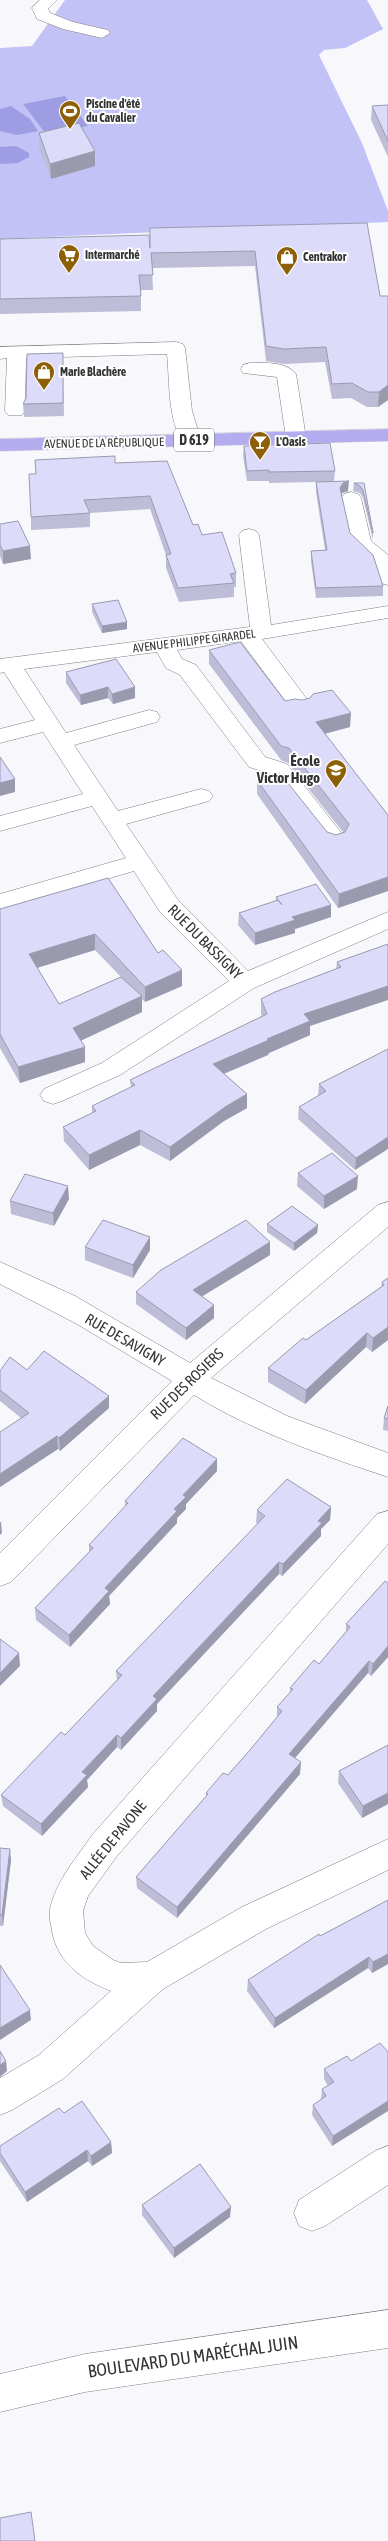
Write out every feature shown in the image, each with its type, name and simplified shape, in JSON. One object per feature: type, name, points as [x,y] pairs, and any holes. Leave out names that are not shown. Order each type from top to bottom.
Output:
[{"type":"main road","name":"AVENUE DE LA RÉPUBLIQUE","points":[[1,445],[388,435]]},
{"type":"street","points":[[49,0],[40,8],[43,16],[70,26],[102,33]]},
{"type":"street","points":[[15,411],[9,353],[176,348],[182,411],[191,440]]},
{"type":"street","points":[[250,369],[274,369],[286,374],[296,438]]},
{"type":"street","points":[[351,498],[357,542],[384,562],[388,579]]},
{"type":"street","points":[[249,535],[254,633],[300,706]]},
{"type":"street","name":"AVENUE PHILIPPE GIRARDEL","points":[[3,663],[254,633],[388,612]]},
{"type":"street","points":[[163,645],[174,663],[188,670],[257,762],[280,769],[335,840]]},
{"type":"street","name":"RUE DU BASSIGNY","points":[[3,663],[55,733],[169,906],[245,982],[111,1069],[53,1095]]},
{"type":"street","points":[[0,736],[55,733],[149,717]]},
{"type":"street","points":[[112,820],[201,796]]},
{"type":"street","points":[[0,824],[98,797]]},
{"type":"street","points":[[0,902],[140,862]]},
{"type":"street","points":[[245,982],[388,920]]},
{"type":"street","name":"RUE DES ROSIERS","points":[[0,1572],[214,1357],[388,1212]]},
{"type":"street","name":"RUE DE SAVIGNY","points":[[0,1272],[26,1283],[192,1378],[211,1392],[274,1425],[325,1445],[388,1465]]},
{"type":"street","name":"ALLÉE DE PAVONE","points":[[388,1523],[105,1845],[75,1888],[66,1911],[69,1936],[81,1957],[101,1971],[121,1979],[151,1978],[254,1918],[388,1854]]},
{"type":"street","points":[[0,2098],[51,2067],[151,1978]]},
{"type":"street","points":[[312,2213],[388,2164]]},
{"type":"street","name":"BOULEVARD DU MARÉCHAL JUIN","points":[[0,2393],[85,2373],[388,2329]]},
{"type":"shaded area","points":[[65,0],[367,0],[383,29],[345,48],[324,50],[319,55],[362,143],[388,211],[388,222],[0,239],[0,48],[32,46]]},
{"type":"shaded area","points":[[65,96],[88,126],[46,134],[23,104]]},
{"type":"shaded area","points":[[11,106],[30,119],[38,131],[17,135],[0,131],[0,109]]},
{"type":"shaded area","points":[[16,146],[29,153],[29,157],[18,163],[0,164],[0,147]]},
{"type":"building","points":[[388,105],[388,141],[372,106]]},
{"type":"building","points":[[79,123],[95,151],[50,164],[39,133]]},
{"type":"building","points":[[367,223],[380,296],[388,296],[388,385],[379,392],[368,392],[352,383],[332,384],[326,347],[284,349],[266,346],[255,251],[151,253],[153,275],[139,275],[141,296],[0,299],[0,239],[149,235],[150,248],[150,228]]},
{"type":"building","name":"Marie Blachère","points":[[63,353],[63,403],[23,404],[26,398],[27,354]]},
{"type":"building","points":[[330,443],[335,471],[247,471],[244,446]]},
{"type":"building","points":[[115,456],[115,463],[167,461],[193,525],[198,524],[202,535],[222,532],[236,573],[230,574],[234,583],[178,588],[166,555],[171,554],[150,496],[84,500],[90,513],[31,517],[29,474],[36,474],[35,460]]},
{"type":"building","points":[[349,481],[343,483],[340,488],[350,533],[373,555],[383,586],[316,588],[311,551],[327,550],[316,482]]},
{"type":"building","points":[[354,483],[364,483],[373,533],[363,490]]},
{"type":"building","points":[[18,521],[30,546],[3,551],[0,545],[0,524]]},
{"type":"building","points":[[118,600],[127,622],[102,626],[92,604]]},
{"type":"building","points":[[240,642],[285,701],[302,700],[310,698],[313,694],[332,690],[351,713],[316,722],[388,815],[388,877],[339,894],[257,780],[280,773],[327,832],[336,835],[345,832],[349,824],[289,748],[281,746],[209,650]]},
{"type":"building","points":[[116,659],[135,687],[112,694],[108,687],[80,695],[66,672]]},
{"type":"building","points":[[0,757],[15,779],[0,783]]},
{"type":"building","points":[[108,878],[158,953],[163,950],[182,970],[145,987],[95,934],[29,954],[59,1004],[121,977],[142,996],[73,1028],[85,1047],[18,1067],[0,1034],[0,909]]},
{"type":"building","points":[[316,884],[331,905],[292,917],[295,920],[255,933],[239,913],[278,900],[282,905],[276,897]]},
{"type":"building","points":[[388,944],[388,986],[304,1014],[310,1021],[213,1064],[247,1094],[225,1107],[170,1147],[140,1130],[89,1155],[63,1127],[96,1111],[92,1106],[135,1085],[130,1080],[267,1014],[261,999],[341,967],[337,962]]},
{"type":"building","points":[[388,1049],[388,1137],[356,1158],[299,1107],[326,1091],[319,1084]]},
{"type":"building","points":[[332,1153],[358,1176],[324,1196],[298,1173]]},
{"type":"building","points":[[25,1174],[68,1186],[53,1213],[10,1201]]},
{"type":"building","points":[[292,1206],[318,1225],[294,1243],[267,1224]]},
{"type":"building","points":[[103,1220],[150,1237],[133,1265],[85,1247]]},
{"type":"building","points":[[246,1220],[270,1242],[193,1290],[214,1305],[186,1328],[136,1292],[161,1270]]},
{"type":"building","points":[[388,1278],[388,1327],[373,1338],[367,1333],[306,1390],[268,1368],[303,1338],[306,1340],[384,1285],[382,1282]]},
{"type":"building","points":[[44,1351],[109,1396],[59,1438],[57,1436],[0,1474],[0,1432],[29,1413],[0,1390],[0,1371],[10,1357],[27,1370]]},
{"type":"building","points":[[388,1406],[388,1419],[384,1418]]},
{"type":"building","points":[[183,1438],[217,1459],[183,1495],[186,1497],[174,1509],[177,1511],[105,1588],[109,1591],[69,1635],[35,1608],[93,1548],[89,1545],[128,1503],[125,1501]]},
{"type":"building","points":[[287,1479],[331,1507],[318,1521],[322,1523],[283,1564],[279,1562],[153,1696],[157,1699],[121,1738],[117,1735],[82,1772],[87,1775],[41,1824],[1,1795],[61,1732],[65,1735],[122,1675],[116,1671],[265,1516],[257,1510]]},
{"type":"building","points":[[385,1581],[388,1583],[388,1646],[373,1664],[369,1661],[289,1754],[301,1762],[177,1907],[136,1877],[208,1794],[206,1793],[223,1773],[228,1775],[250,1750],[282,1711],[277,1707],[293,1689],[290,1688],[314,1660],[319,1664],[350,1627],[346,1624]]},
{"type":"building","points":[[0,1639],[19,1653],[0,1673]]},
{"type":"building","points":[[388,1745],[388,1793],[363,1806],[339,1771]]},
{"type":"building","points":[[0,1848],[10,1849],[2,1915],[0,1915]]},
{"type":"building","points":[[388,1900],[388,1954],[373,1962],[369,1957],[275,2018],[248,1980],[319,1934],[320,1936]]},
{"type":"building","points":[[0,1965],[30,2010],[0,2028]]},
{"type":"building","points":[[380,2043],[388,2052],[388,2101],[333,2136],[313,2105],[326,2096],[322,2089],[334,2082],[324,2069],[347,2056],[351,2061]]},
{"type":"building","points":[[0,2051],[6,2061],[0,2065]]},
{"type":"building","points":[[82,2101],[111,2142],[91,2156],[87,2150],[25,2192],[0,2153],[0,2146],[59,2108],[64,2113]]},
{"type":"building","points":[[200,2164],[231,2207],[174,2248],[142,2205]]},
{"type":"building","points":[[31,2512],[35,2541],[0,2541],[0,2518]]},
{"type":"place","name":"Piscine d'été du Cavalier","points":[[70,130]]},
{"type":"place","name":"Intermarché","points":[[69,274]]},
{"type":"place","name":"Centrakor","points":[[287,276]]},
{"type":"place","name":"Marie Blachère","points":[[44,391]]},
{"type":"place","name":"L'Oasis","points":[[260,461]]},
{"type":"place","name":"École Victor Hugo","points":[[336,789]]}]
